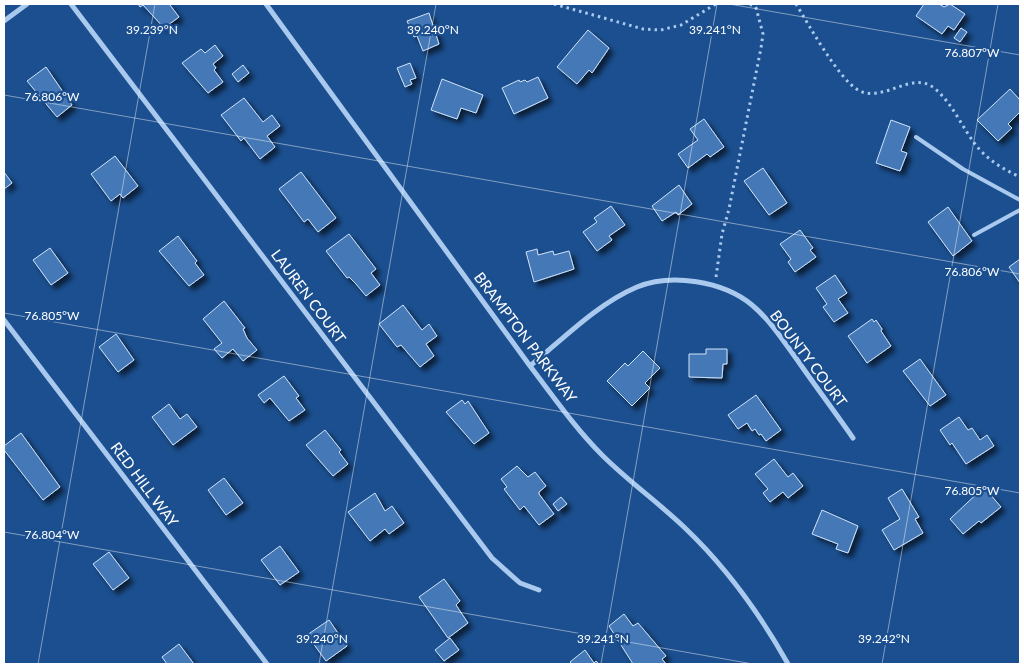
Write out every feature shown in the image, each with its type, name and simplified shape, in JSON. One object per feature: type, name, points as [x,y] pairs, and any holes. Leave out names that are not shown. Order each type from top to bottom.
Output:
[{"type":"street","points":[[4,21],[26,4]]},
{"type":"street","name":"LAUREN COURT","points":[[71,4],[492,558],[520,583],[539,590]]},
{"type":"street","name":"BRAMPTON PARKWAY","points":[[266,4],[530,366],[602,455],[685,528],[720,564],[771,634],[788,664]]},
{"type":"street","name":"BOUNTY COURT","points":[[530,366],[602,307],[637,287],[666,280],[714,286],[751,304],[774,328],[854,438]]},
{"type":"street","name":"RED HILL WAY","points":[[4,320],[267,664]]},
{"type":"lane","points":[[916,137],[963,169],[1020,200]]},
{"type":"lane","points":[[974,236],[1020,210]]},
{"type":"path","points":[[554,4],[643,29],[661,30],[681,25],[716,4]]},
{"type":"path","points":[[750,4],[756,8]]},
{"type":"path","points":[[714,286],[722,234],[729,209],[761,48],[763,34],[755,4]]},
{"type":"path","points":[[796,4],[842,74],[858,90],[872,94],[919,82],[934,88],[950,105],[979,149],[1002,168],[1020,177]]},
{"type":"building","points":[[138,4],[172,4],[170,5],[179,17],[164,28],[143,5],[140,7]]},
{"type":"building","points":[[924,4],[939,4],[944,7],[950,4],[965,14],[954,30],[948,26],[942,34],[916,16]]},
{"type":"building","points":[[429,13],[439,44],[423,51],[417,36],[414,37],[407,21]]},
{"type":"building","points":[[961,28],[967,32],[960,42],[954,38]]},
{"type":"building","points":[[588,30],[609,48],[592,73],[589,70],[577,84],[557,67]]},
{"type":"building","points":[[215,45],[223,56],[213,64],[216,68],[214,70],[223,82],[208,93],[182,63],[201,49],[205,53]]},
{"type":"building","points":[[410,63],[416,78],[410,80],[412,84],[405,87],[397,68]]},
{"type":"building","points":[[243,65],[249,73],[238,82],[232,74]]},
{"type":"building","points":[[46,67],[72,105],[57,117],[27,81]]},
{"type":"building","points":[[538,77],[548,98],[514,114],[502,88],[519,80],[520,82],[525,80],[527,82]]},
{"type":"building","points":[[442,79],[483,95],[476,113],[461,108],[457,119],[431,110]]},
{"type":"building","points":[[1010,89],[1020,100],[1020,112],[1008,124],[1012,128],[998,141],[977,120]]},
{"type":"building","points":[[244,98],[263,122],[272,115],[280,126],[267,136],[275,147],[260,159],[244,138],[241,141],[221,115]]},
{"type":"building","points":[[704,119],[724,147],[710,157],[707,154],[688,168],[678,154],[698,140],[690,129]]},
{"type":"building","points":[[891,120],[910,127],[901,151],[907,153],[900,171],[876,163]]},
{"type":"building","points":[[115,156],[138,186],[123,198],[120,194],[111,201],[91,174]]},
{"type":"building","points":[[763,168],[787,203],[769,215],[744,181]]},
{"type":"building","points":[[4,172],[12,183],[4,189]]},
{"type":"building","points":[[301,172],[336,218],[318,232],[308,219],[304,222],[279,189]]},
{"type":"building","points":[[679,185],[692,204],[678,215],[676,212],[662,221],[652,206]]},
{"type":"building","points":[[611,206],[625,225],[609,236],[612,240],[597,251],[583,232],[597,222],[594,218]]},
{"type":"building","points":[[948,207],[972,241],[953,256],[928,222]]},
{"type":"building","points":[[800,230],[813,248],[810,250],[816,257],[795,272],[788,262],[791,259],[780,244]]},
{"type":"building","points":[[349,234],[376,269],[371,273],[380,285],[366,296],[349,277],[347,278],[326,251]]},
{"type":"building","points":[[178,236],[197,261],[195,263],[204,275],[189,286],[159,251]]},
{"type":"building","points":[[50,248],[68,273],[51,285],[33,260]]},
{"type":"building","points":[[537,249],[538,255],[553,251],[554,255],[569,251],[574,269],[534,282],[526,252]]},
{"type":"building","points":[[1020,259],[1020,283],[1009,267]]},
{"type":"building","points":[[835,275],[847,293],[838,299],[848,313],[834,322],[823,307],[827,304],[816,288]]},
{"type":"building","points":[[224,301],[245,328],[243,329],[247,338],[257,350],[243,361],[233,349],[222,358],[214,349],[222,343],[203,319]]},
{"type":"building","points":[[403,305],[422,330],[429,324],[437,336],[426,344],[434,356],[420,367],[401,345],[397,347],[379,324]]},
{"type":"building","points":[[872,319],[874,322],[876,320],[891,346],[867,363],[848,336]]},
{"type":"building","points":[[116,334],[134,360],[118,372],[99,347]]},
{"type":"building","points":[[706,349],[727,349],[727,364],[723,364],[722,378],[689,377],[689,354],[706,354]]},
{"type":"building","points":[[643,351],[660,368],[645,383],[650,388],[632,406],[607,381],[625,363],[628,366]]},
{"type":"building","points":[[920,359],[946,395],[930,406],[903,371]]},
{"type":"building","points":[[284,376],[299,396],[296,398],[305,410],[289,421],[270,398],[264,403],[258,395]]},
{"type":"building","points":[[756,395],[781,430],[766,441],[755,429],[752,431],[747,423],[738,429],[728,415]]},
{"type":"building","points":[[462,400],[465,404],[468,401],[489,433],[474,444],[446,412]]},
{"type":"building","points":[[169,404],[180,419],[187,414],[197,427],[173,445],[152,417]]},
{"type":"building","points":[[959,417],[968,430],[972,428],[980,440],[987,435],[994,446],[966,464],[952,443],[950,445],[940,430]]},
{"type":"building","points":[[325,430],[341,450],[339,452],[348,464],[333,476],[306,445]]},
{"type":"building","points":[[21,433],[60,487],[43,500],[4,450],[4,446]]},
{"type":"building","points":[[774,459],[788,477],[793,473],[803,486],[788,498],[783,492],[770,502],[763,493],[768,489],[755,474]]},
{"type":"building","points":[[517,466],[528,477],[535,472],[546,486],[539,494],[554,514],[539,525],[524,506],[520,510],[504,489],[507,487],[501,479]]},
{"type":"building","points":[[224,478],[243,503],[226,515],[208,490]]},
{"type":"building","points":[[984,487],[1001,507],[963,534],[950,519]]},
{"type":"building","points":[[902,489],[919,517],[915,519],[923,533],[894,550],[882,530],[900,519],[888,498]]},
{"type":"building","points":[[375,493],[385,511],[392,506],[404,523],[389,534],[385,529],[370,541],[348,512]]},
{"type":"building","points":[[561,497],[567,504],[558,511],[553,504]]},
{"type":"building","points":[[822,510],[858,526],[848,553],[836,549],[838,544],[812,534]]},
{"type":"building","points":[[280,546],[299,572],[280,585],[261,560]]},
{"type":"building","points":[[109,552],[129,578],[113,590],[93,564]]},
{"type":"building","points":[[444,579],[460,601],[456,605],[468,623],[448,638],[419,597]]},
{"type":"building","points":[[624,614],[633,626],[638,623],[666,656],[662,659],[666,664],[633,664],[609,626]]},
{"type":"building","points":[[329,620],[347,646],[326,661],[307,635]]},
{"type":"building","points":[[450,638],[459,650],[444,661],[435,650]]},
{"type":"building","points":[[179,644],[194,664],[167,664],[162,657]]},
{"type":"building","points":[[585,650],[594,663],[596,661],[599,664],[572,664],[570,662]]}]
